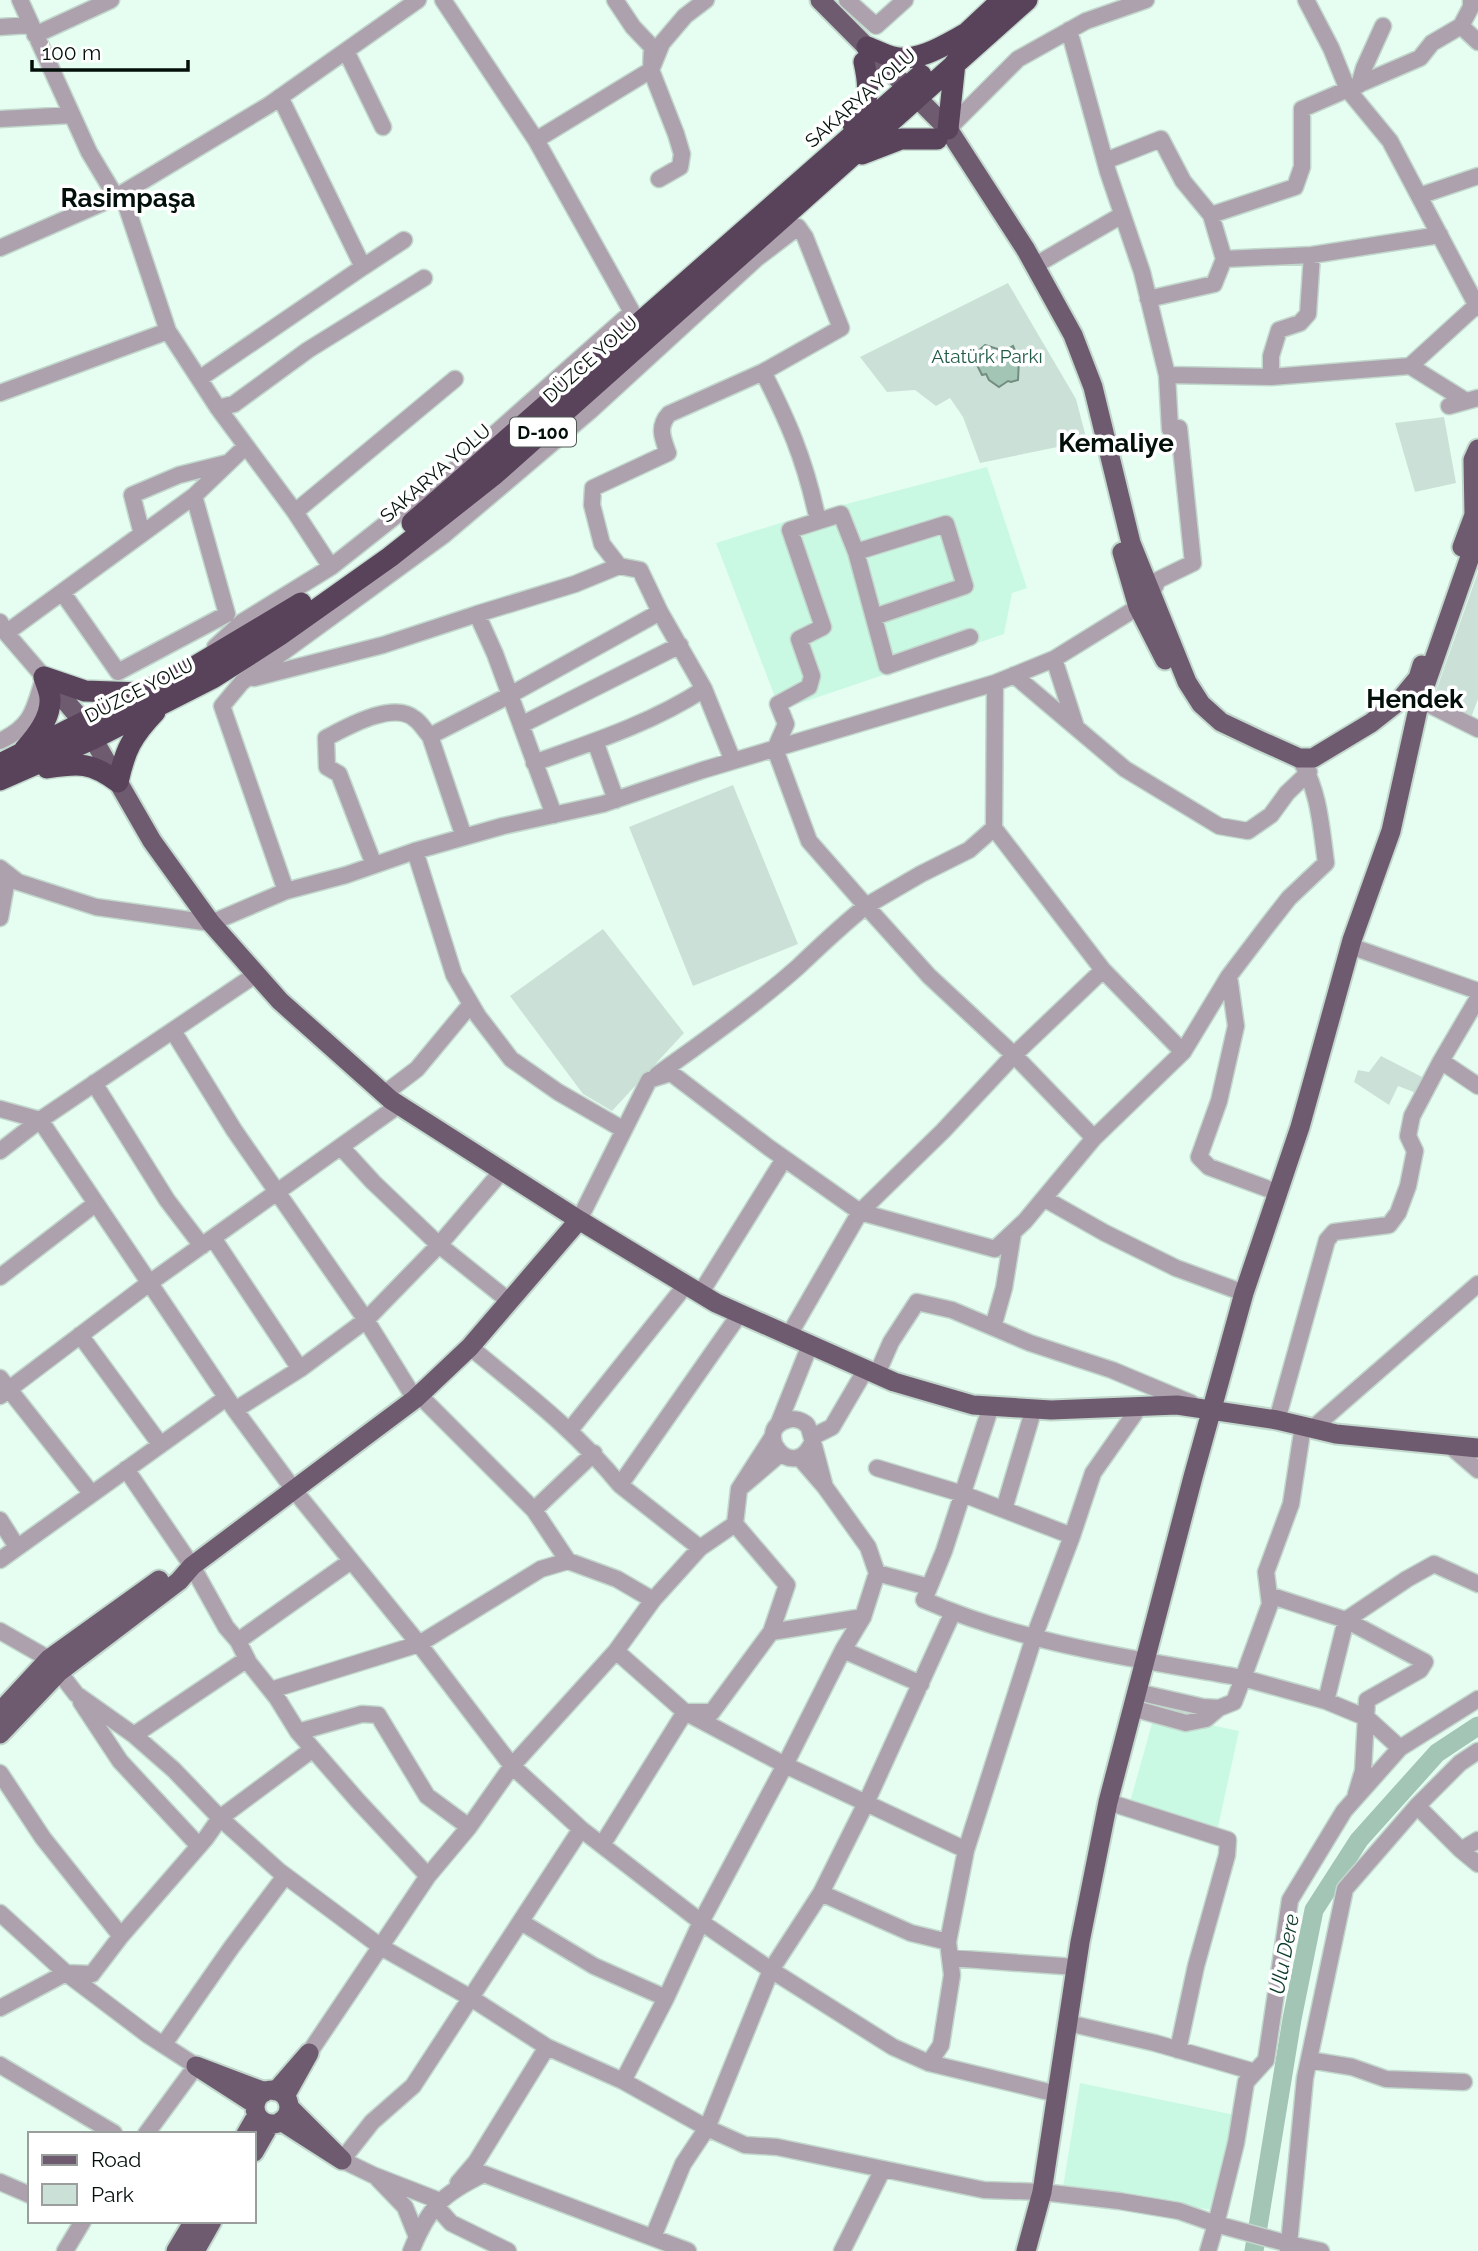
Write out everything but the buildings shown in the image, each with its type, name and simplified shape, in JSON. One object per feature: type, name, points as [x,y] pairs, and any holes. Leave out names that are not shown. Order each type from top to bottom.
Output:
[{"type":"highway","name":"SAKARYA YOLU","points":[[906,96],[1002,0]]},
{"type":"highway","name":"DÜZCE YOLU","points":[[9,768],[88,731],[164,703],[213,678],[280,635],[390,557],[495,474],[906,96],[955,63],[1027,0]]},
{"type":"highway","points":[[840,155],[869,93],[866,54],[895,58],[916,56],[935,50],[967,33]]},
{"type":"highway","points":[[840,155],[901,139],[942,134],[955,63]]},
{"type":"highway","name":"SAKARYA YOLU","points":[[88,731],[143,693],[282,617],[390,541],[683,286],[840,155]]},
{"type":"highway","points":[[44,677],[85,691],[143,693]]},
{"type":"highway","points":[[9,768],[34,739],[47,716],[50,699],[44,677]]},
{"type":"highway","points":[[9,768],[85,764],[98,767],[118,782],[132,738],[164,703]]},
{"type":"main road","points":[[802,0],[866,54]]},
{"type":"main road","points":[[820,0],[866,54],[942,134],[1034,266],[1073,335],[1093,387],[1144,601]]},
{"type":"main road","points":[[942,134],[1063,340],[1081,392],[1114,524],[1144,601],[1187,682],[1200,704],[1222,722],[1304,765]]},
{"type":"main road","points":[[1026,2251],[1042,2192],[1076,1967],[1108,1802],[1244,1293],[1300,1127],[1350,946],[1391,831],[1420,700],[1476,525],[1473,460],[1478,449]]},
{"type":"main road","points":[[1304,765],[1371,723],[1399,701],[1418,678],[1476,525]]},
{"type":"main road","points":[[44,677],[88,731],[152,841],[211,923],[279,1001],[391,1099],[579,1220],[739,1315],[894,1382],[973,1405],[1034,1408],[1177,1405],[1276,1420],[1336,1434],[1478,1448]]},
{"type":"main road","points":[[1418,678],[1420,700]]},
{"type":"main road","points":[[1304,765],[1420,700]]},
{"type":"main road","points":[[0,1712],[54,1665],[172,1571],[192,1566],[417,1397],[470,1347],[579,1220]]},
{"type":"main road","points":[[0,1734],[54,1665]]},
{"type":"main road","points":[[248,2132],[272,2106],[309,2053]]},
{"type":"main road","points":[[196,2066],[272,2106],[342,2160]]},
{"type":"main road","points":[[256,2147],[272,2106]]},
{"type":"main road","points":[[176,2251],[193,2223]]},
{"type":"main road","points":[[195,2251],[211,2223]]},
{"type":"street","points":[[20,0],[89,152],[116,197],[126,205],[168,331],[218,408],[295,512],[331,567]]},
{"type":"street","points":[[0,27],[33,30],[111,0]]},
{"type":"street","points":[[0,248],[116,197],[279,97],[418,0]]},
{"type":"street","points":[[194,667],[242,622],[331,567],[455,469],[632,312],[536,140],[443,0]]},
{"type":"street","points":[[615,0],[633,27],[652,47],[651,70],[671,117],[682,154],[680,167],[659,179]]},
{"type":"street","points":[[536,140],[651,70],[662,43],[685,16],[706,0]]},
{"type":"street","points":[[847,0],[876,26],[905,0]]},
{"type":"street","points":[[942,134],[1018,60],[1086,21],[1146,0]]},
{"type":"street","points":[[1306,0],[1354,88],[1390,141],[1477,306],[1410,366]]},
{"type":"street","points":[[1211,215],[1295,187],[1302,167],[1302,109],[1420,58],[1432,43],[1461,26],[1471,7],[1471,0]]},
{"type":"street","points":[[1354,88],[1383,26]]},
{"type":"street","points":[[1461,26],[1478,42]]},
{"type":"street","points":[[4,871],[18,882],[96,907],[211,923],[286,891],[415,851],[616,800],[733,761],[995,683],[1054,659],[1144,601],[1158,580],[1193,563],[1167,375],[1148,299],[1105,161],[1069,30]]},
{"type":"street","points":[[346,51],[383,127]]},
{"type":"street","points":[[279,97],[363,267]]},
{"type":"street","points":[[0,119],[72,115]]},
{"type":"street","points":[[1105,161],[1161,139],[1183,181],[1211,215],[1224,259],[1214,284],[1148,299]]},
{"type":"street","points":[[1419,196],[1478,176]]},
{"type":"street","points":[[1034,266],[1122,215]]},
{"type":"street","points":[[286,891],[222,706],[242,682],[444,535],[589,412],[756,259],[798,227],[841,328],[763,372],[669,414],[663,421],[662,433],[668,453],[593,488],[592,505],[602,544],[618,566]]},
{"type":"street","points":[[1224,259],[1312,255],[1440,235]]},
{"type":"street","points":[[199,379],[404,240]]},
{"type":"street","points":[[1270,377],[1271,356],[1279,330],[1300,323],[1308,314],[1312,255]]},
{"type":"street","points":[[218,408],[234,404],[308,350],[424,278]]},
{"type":"street","points":[[0,393],[168,331]]},
{"type":"street","points":[[1167,375],[1270,377],[1410,366],[1472,399]]},
{"type":"street","points":[[763,372],[806,467],[816,512]]},
{"type":"street","points":[[295,512],[455,379]]},
{"type":"street","points":[[1449,406],[1472,399]]},
{"type":"street","points":[[0,741],[15,734],[31,719],[44,677],[3,627],[62,592],[194,496],[246,446]]},
{"type":"street","points":[[142,534],[132,495],[179,475],[228,463]]},
{"type":"street","points":[[62,592],[118,672],[227,614],[194,496]]},
{"type":"street","points":[[970,637],[887,666],[856,552],[841,514],[790,530],[823,627],[799,639],[812,676],[809,687],[778,704],[786,724],[775,749],[809,841],[929,976],[1014,1055],[1094,1138]]},
{"type":"street","points":[[856,552],[946,524],[965,586],[874,617]]},
{"type":"street","points":[[242,682],[383,645],[575,584],[618,566],[639,570],[704,689],[733,761]]},
{"type":"street","points":[[430,736],[660,612]]},
{"type":"street","points":[[477,614],[495,654],[554,815]]},
{"type":"street","points":[[521,725],[680,645]]},
{"type":"street","points":[[1054,659],[1076,727]]},
{"type":"street","points":[[1014,675],[1125,769],[1219,826],[1248,831],[1270,815],[1304,765]]},
{"type":"street","points":[[995,683],[994,828],[1103,970],[1183,1052]]},
{"type":"street","points":[[534,763],[640,725],[704,689]]},
{"type":"street","points":[[1420,700],[1476,722]]},
{"type":"street","points":[[374,865],[339,774],[327,767],[326,738],[384,713],[402,711],[415,718],[430,736],[464,837]]},
{"type":"street","points":[[595,741],[616,800]]},
{"type":"street","points":[[649,1080],[671,1073],[784,1159],[860,1212],[995,1249],[1045,1199],[1094,1138],[1183,1052],[1229,976],[1289,898],[1326,863],[1315,791],[1304,765]]},
{"type":"street","points":[[579,1220],[649,1080],[712,1035],[797,968],[831,934],[866,906],[969,850],[994,828]]},
{"type":"street","points":[[415,851],[454,975],[471,1004],[511,1059],[558,1093],[624,1130]]},
{"type":"street","points":[[1,913],[4,871]]},
{"type":"street","points":[[1350,946],[1478,991]]},
{"type":"street","points":[[789,1335],[860,1212],[943,1131],[1014,1055],[1103,970]]},
{"type":"street","points":[[0,1151],[40,1120],[255,975]]},
{"type":"street","points":[[1229,976],[1236,1026],[1219,1101],[1199,1157],[1209,1167],[1279,1193]]},
{"type":"street","points":[[1276,1420],[1327,1240],[1334,1232],[1390,1225],[1398,1213],[1408,1186],[1415,1151],[1408,1136],[1412,1116],[1478,998]]},
{"type":"street","points":[[91,1493],[3,1388],[341,1147],[391,1099],[471,1004]]},
{"type":"street","points":[[173,1031],[234,1130],[417,1397],[534,1510],[568,1561],[617,1579],[653,1600]]},
{"type":"street","points":[[1441,1061],[1478,1086]]},
{"type":"street","points":[[94,1083],[167,1200],[207,1242],[300,1369]]},
{"type":"street","points":[[0,1109],[40,1120],[231,1404],[294,1490],[419,1644],[512,1766],[581,1829],[701,1922],[893,2048],[929,2063],[1057,2094]]},
{"type":"street","points":[[341,1147],[373,1182],[439,1245],[509,1301]]},
{"type":"street","points":[[570,1430],[693,1290],[784,1159]]},
{"type":"street","points":[[0,1560],[160,1444],[300,1369],[366,1320],[439,1245],[502,1171]]},
{"type":"street","points":[[1045,1199],[1105,1233],[1176,1268],[1244,1293]]},
{"type":"street","points":[[0,1278],[95,1204]]},
{"type":"street","points":[[993,1327],[1004,1288],[1013,1233]]},
{"type":"street","points":[[1134,1700],[1186,1723],[1206,1719],[1219,1708],[1234,1702],[1270,1604],[1266,1572],[1291,1504],[1308,1427],[1478,1284]]},
{"type":"street","points":[[825,1487],[812,1440],[807,1425],[802,1421],[789,1419],[776,1431],[776,1449],[780,1454],[799,1457],[809,1449],[812,1440],[832,1427],[917,1302],[952,1310],[1030,1343],[1112,1370],[1212,1412]]},
{"type":"street","points":[[620,1485],[739,1315]]},
{"type":"street","points":[[80,1335],[160,1444]]},
{"type":"street","points":[[685,1712],[712,1712],[771,1632],[787,1585],[735,1524],[739,1489],[776,1431],[810,1345]]},
{"type":"street","points":[[470,1347],[570,1430],[594,1453],[620,1485],[700,1548]]},
{"type":"street","points":[[991,1406],[944,1551],[924,1600],[953,1612],[1034,1637],[1243,1678],[1326,1700],[1367,1718],[1400,1748]]},
{"type":"street","points":[[929,2063],[941,2045],[952,1975],[949,1950],[966,1850],[1034,1637],[1093,1473],[1140,1406]]},
{"type":"street","points":[[1004,1510],[1034,1408]]},
{"type":"street","points":[[1449,1445],[1478,1470]]},
{"type":"street","points":[[534,1510],[594,1453]]},
{"type":"street","points":[[739,1489],[780,1454]]},
{"type":"street","points":[[623,2081],[701,1922],[843,1650],[863,1617],[877,1573],[867,1547],[825,1487],[799,1457]]},
{"type":"street","points":[[877,1468],[962,1494],[1072,1536]]},
{"type":"street","points":[[126,1469],[192,1566],[226,1627],[298,1732],[428,1875]]},
{"type":"street","points":[[0,1520],[18,1547]]},
{"type":"street","points":[[309,2053],[428,1875],[469,1827],[512,1766],[616,1651],[653,1600],[700,1548],[735,1524]]},
{"type":"street","points":[[237,1641],[351,1561]]},
{"type":"street","points":[[271,1690],[419,1644],[541,1569],[568,1561]]},
{"type":"street","points":[[1326,1700],[1346,1620],[1434,1563],[1478,1584]]},
{"type":"street","points":[[877,1573],[929,1587]]},
{"type":"street","points":[[1269,1595],[1346,1620],[1425,1662],[1420,1670],[1367,1700],[1363,1771],[1353,1801]]},
{"type":"street","points":[[653,2237],[682,2164],[707,2128],[771,1970],[821,1893],[953,1612]]},
{"type":"street","points":[[771,1632],[863,1617]]},
{"type":"street","points":[[0,1631],[54,1665],[120,1761],[199,1846]]},
{"type":"street","points":[[843,1650],[920,1684]]},
{"type":"street","points":[[616,1651],[685,1712],[785,1765],[966,1850]]},
{"type":"street","points":[[134,1735],[247,1659]]},
{"type":"street","points":[[76,1694],[134,1735],[285,1876],[381,1947],[471,1998],[547,2047],[623,2081],[707,2128],[745,2145],[777,2147],[984,2190],[1042,2192],[1179,2211],[1284,2245],[1321,2251]]},
{"type":"street","points":[[1208,2251],[1236,2143],[1246,2082],[1266,2060],[1290,1900],[1344,1811],[1400,1748],[1478,1699]]},
{"type":"street","points":[[602,1845],[685,1712]]},
{"type":"street","points":[[298,1732],[362,1714],[378,1715],[427,1796],[469,1827]]},
{"type":"street","points":[[0,2008],[66,1973],[92,1974],[220,1818],[313,1749]]},
{"type":"street","points":[[1284,2245],[1305,2078],[1346,1889],[1417,1806],[1460,1763],[1478,1751]]},
{"type":"street","points":[[0,1773],[43,1838],[121,1936]]},
{"type":"street","points":[[1108,1802],[1228,1840],[1227,1855],[1196,1966],[1178,2050]]},
{"type":"street","points":[[1417,1806],[1478,1864]]},
{"type":"street","points":[[508,2251],[451,2223],[438,2203],[342,2160],[372,2122],[413,2086],[581,1829]]},
{"type":"street","points":[[1461,1850],[1478,1840]]},
{"type":"street","points":[[164,2044],[285,1876]]},
{"type":"street","points":[[821,1893],[949,1950],[1076,1967]]},
{"type":"street","points":[[0,1913],[66,1973],[148,2035],[196,2066],[147,2132]]},
{"type":"street","points":[[521,1922],[594,1966],[666,1998]]},
{"type":"street","points":[[1068,2023],[1178,2050],[1255,2073]]},
{"type":"street","points":[[414,2244],[438,2203],[455,2188],[476,2162],[547,2047]]},
{"type":"street","points":[[1309,2060],[1352,2067],[1386,2079],[1464,2081]]},
{"type":"street","points":[[0,2065],[112,2132]]},
{"type":"street","points":[[842,2251],[883,2169]]},
{"type":"street","points":[[455,2188],[484,2174],[688,2251]]},
{"type":"street","points":[[373,2175],[404,2207],[414,2244]]},
{"type":"street","points":[[0,2182],[28,2194]]},
{"type":"street","points":[[65,2251],[82,2223]]},
{"type":"shaded area","points":[[985,345],[998,349],[1001,353],[1013,346],[1019,359],[1018,380],[1008,381],[999,387],[989,380],[986,374],[982,375],[976,363],[978,351]]},
{"type":"shaded area","points":[[987,467],[1027,588],[1012,593],[1004,634],[780,710],[716,543],[816,512]]},
{"type":"shaded area","points":[[1155,1713],[1239,1731],[1218,1827],[1130,1802]]},
{"type":"shaded area","points":[[1080,2083],[1235,2115],[1213,2210],[1063,2187]]},
{"type":"green space","name":"Atatürk Parkı","points":[[1008,283],[1076,399],[1087,441],[980,463],[963,417],[950,398],[936,406],[915,390],[887,392],[860,357]]},
{"type":"green space","points":[[1444,417],[1456,483],[1415,492],[1395,423]]},
{"type":"green space","points":[[1478,572],[1478,699],[1469,723],[1432,702]]},
{"type":"green space","points":[[733,785],[798,944],[693,986],[629,827]]},
{"type":"green space","points":[[603,929],[684,1033],[612,1111],[583,1094],[510,996]]},
{"type":"green space","points":[[1381,1056],[1426,1079],[1419,1094],[1398,1086],[1389,1105],[1354,1082],[1358,1070],[1369,1072]]},
{"type":"waterway","name":"Ulu Dere","points":[[1254,2251],[1292,2019],[1314,1910],[1359,1840],[1437,1753],[1478,1726]]},
{"type":"district","name":"Rasimpaşa","points":[[128,198]]},
{"type":"district","name":"Kemaliye","points":[[1116,443]]},
{"type":"district","name":"Hendek","points":[[1415,699]]}]
